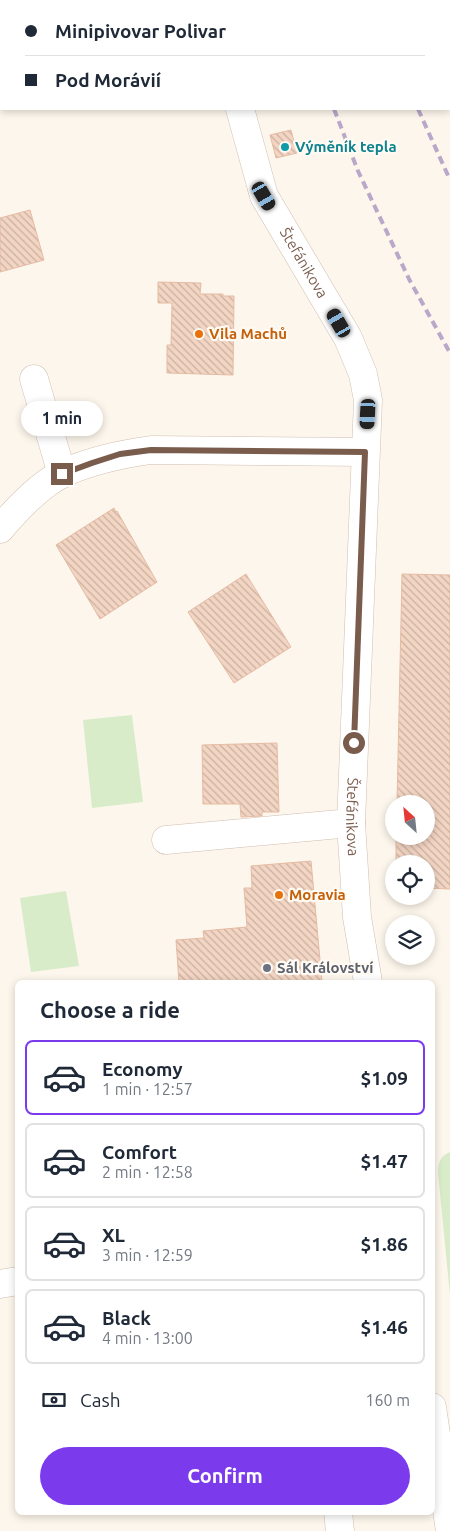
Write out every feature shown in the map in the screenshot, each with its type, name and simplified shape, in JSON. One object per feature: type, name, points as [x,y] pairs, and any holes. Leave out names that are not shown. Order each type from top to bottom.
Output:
[{"type":"street","name":"Štefánikova","points":[[240,110],[264,196],[348,338],[363,374],[368,400],[351,824],[357,917],[368,980]]},
{"type":"street","points":[[34,379],[62,474]]},
{"type":"street","points":[[0,529],[15,511],[37,491],[62,474],[120,454],[151,450],[365,452]]},
{"type":"street","points":[[166,840],[351,824]]},
{"type":"street","points":[[0,1284],[15,1282]]},
{"type":"street","points":[[435,1428],[450,1531]]},
{"type":"street","points":[[338,1515],[340,1531]]},
{"type":"green space","points":[[132,715],[143,802],[92,808],[83,720]]},
{"type":"green space","points":[[66,891],[79,966],[31,972],[20,898]]},
{"type":"green space","points":[[450,1152],[450,1295],[438,1166],[440,1160]]},
{"type":"building","name":"Výměník tepla","points":[[291,130],[297,153],[276,158],[270,135]]},
{"type":"building","points":[[30,210],[44,260],[0,272],[0,218]]},
{"type":"building","points":[[158,282],[201,283],[200,294],[234,296],[233,375],[167,373],[167,345],[171,345],[172,303],[158,303]]},
{"type":"building","points":[[114,508],[157,582],[100,619],[56,545]]},
{"type":"building","points":[[246,574],[291,647],[234,683],[188,612]]},
{"type":"building","points":[[402,574],[450,575],[450,889],[435,888],[435,855],[396,855],[396,845],[435,845],[435,795],[397,795]]},
{"type":"building","points":[[277,743],[279,812],[262,812],[262,816],[241,817],[240,804],[203,804],[202,745]]},
{"type":"building","points":[[311,861],[322,980],[179,980],[176,940],[204,938],[203,931],[247,927],[244,888],[252,888],[251,866]]},
{"type":"railway","points":[[334,110],[358,171],[409,279],[450,353]]},
{"type":"railway","points":[[418,110],[450,180]]},
{"type":"place","name":"Výměník tepla","points":[[285,147]]},
{"type":"place","name":"Vila Machů","points":[[199,334]]},
{"type":"place","name":"Moravia","points":[[279,895]]},
{"type":"place","name":"Sál Království","points":[[267,968]]},
{"type":"route","points":[[62,474],[120,454],[151,450],[365,452],[354,743]]}]
